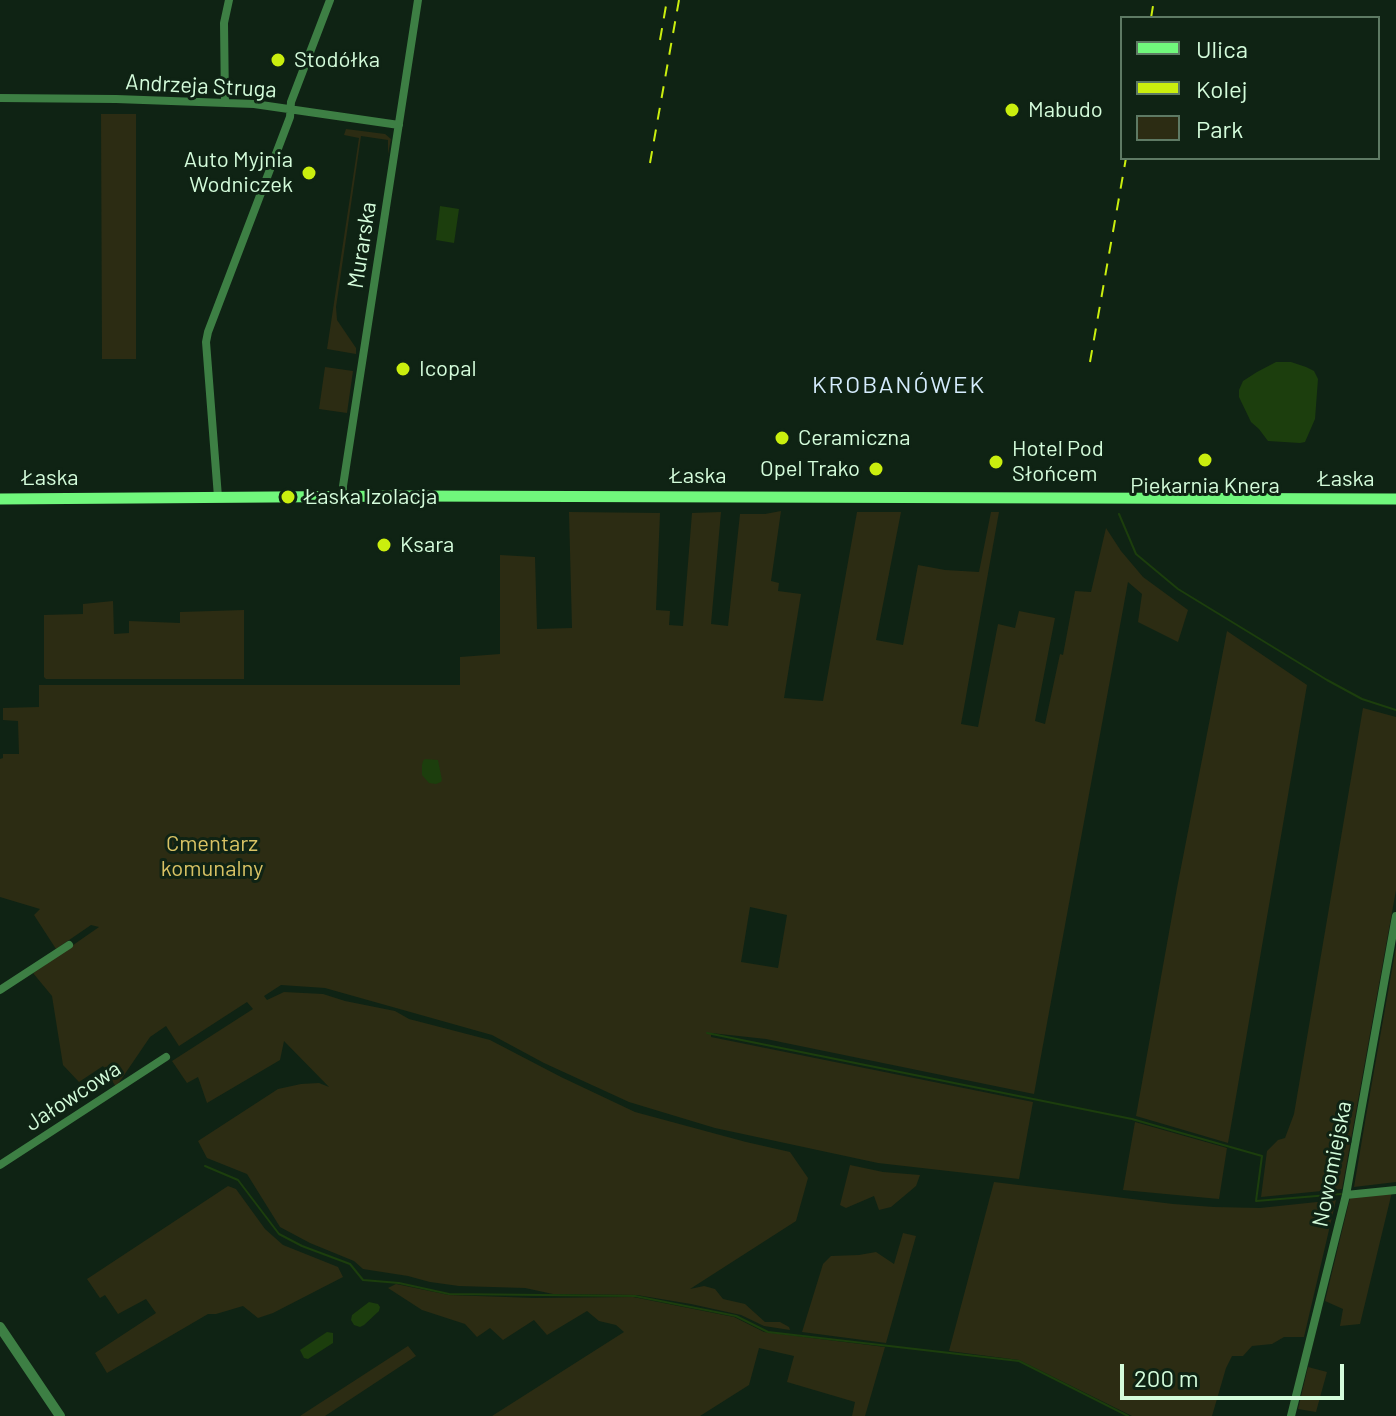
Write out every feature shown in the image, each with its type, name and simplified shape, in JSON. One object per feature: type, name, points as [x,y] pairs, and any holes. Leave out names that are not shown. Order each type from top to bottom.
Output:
[{"type":"main road","name":"Łaska","points":[[0,499],[1396,499]]},
{"type":"street","points":[[225,103],[224,23],[229,0]]},
{"type":"street","points":[[218,497],[206,342],[330,0]]},
{"type":"street","name":"Murarska","points":[[343,497],[418,0]]},
{"type":"street","name":"Andrzeja Struga","points":[[0,98],[225,103],[291,108],[399,125]]},
{"type":"street","name":"Nowomiejska","points":[[1291,1416],[1346,1193],[1396,916]]},
{"type":"street","points":[[0,990],[69,945]]},
{"type":"street","name":"Jałowcowa","points":[[0,1165],[166,1057]]},
{"type":"street","points":[[1346,1193],[1396,1190]]},
{"type":"street","points":[[0,1327],[60,1416]]},
{"type":"green space","points":[[101,114],[136,114],[136,359],[102,359]]},
{"type":"green space","points":[[346,129],[385,134],[391,139],[388,154],[388,140],[361,136],[336,307],[337,320],[356,348],[356,354],[327,349],[359,138],[344,135]]},
{"type":"green space","points":[[325,367],[353,371],[347,413],[319,409]]},
{"type":"green space","name":"Cmentarz komunalny","points":[[781,511],[771,581],[779,583],[778,591],[801,594],[784,698],[823,701],[857,512],[901,512],[876,640],[903,645],[918,565],[979,572],[991,512],[999,512],[961,724],[978,727],[998,624],[1015,628],[1019,611],[1055,618],[1035,721],[1045,724],[1075,591],[1091,592],[1106,528],[1143,577],[1188,610],[1178,642],[1138,622],[1142,594],[1128,582],[1034,1094],[766,1039],[711,1033],[711,1037],[1033,1102],[1019,1179],[878,1163],[715,1128],[629,1102],[492,1035],[325,988],[281,985],[264,996],[267,1000],[284,992],[323,994],[395,1011],[409,1019],[490,1040],[635,1112],[790,1152],[808,1178],[796,1221],[690,1289],[704,1286],[715,1289],[723,1299],[745,1304],[765,1322],[780,1322],[790,1330],[764,1326],[741,1315],[637,1295],[553,1294],[525,1288],[459,1286],[363,1269],[354,1261],[280,1227],[247,1174],[207,1158],[198,1141],[278,1089],[319,1083],[329,1087],[284,1041],[280,1060],[207,1103],[198,1077],[187,1083],[172,1061],[253,1009],[247,1002],[179,1046],[166,1026],[150,1037],[116,1087],[103,1066],[79,1082],[63,1065],[52,996],[33,973],[99,927],[91,925],[56,949],[34,915],[40,909],[0,897],[0,759],[3,754],[19,754],[18,721],[3,720],[3,708],[39,707],[39,685],[460,685],[460,657],[500,654],[500,555],[535,557],[537,629],[572,628],[569,512],[660,513],[656,610],[670,611],[669,625],[683,626],[692,513],[721,512],[711,624],[728,626],[740,514]],"holes":[[[750,907],[787,915],[778,968],[741,962]]]},
{"type":"green space","points":[[113,601],[114,634],[129,633],[129,621],[180,623],[180,612],[244,610],[244,679],[46,679],[44,615],[83,614],[83,604]]},
{"type":"green space","points":[[1227,631],[1307,685],[1228,1143],[1136,1116]]},
{"type":"green space","points":[[1363,708],[1396,717],[1396,890],[1342,1189],[1261,1197],[1267,1151],[1278,1140],[1285,1138],[1294,1114]]},
{"type":"green space","points":[[1396,947],[1396,1182],[1354,1187],[1366,1116]]},
{"type":"green space","points":[[1135,1122],[1227,1148],[1219,1199],[1123,1190]]},
{"type":"green space","points":[[850,1165],[920,1175],[916,1186],[891,1207],[879,1210],[874,1196],[846,1208],[840,1205]]},
{"type":"green space","points":[[994,1182],[1214,1207],[1260,1208],[1336,1200],[1304,1337],[1284,1337],[1272,1344],[1252,1346],[1243,1356],[1232,1356],[1212,1416],[1132,1416],[1019,1360],[949,1351]]},
{"type":"green space","points":[[228,1186],[236,1189],[265,1229],[283,1245],[338,1267],[343,1277],[258,1318],[243,1306],[208,1314],[107,1373],[95,1353],[156,1313],[146,1299],[118,1314],[105,1295],[100,1298],[87,1279]]},
{"type":"green space","points":[[1392,1192],[1360,1324],[1340,1326],[1343,1309],[1325,1301],[1350,1198]]},
{"type":"green space","points":[[903,1233],[916,1236],[886,1343],[802,1332],[823,1264],[831,1256],[876,1252],[894,1264]]},
{"type":"green space","points":[[396,1284],[449,1295],[633,1297],[734,1317],[764,1332],[885,1347],[865,1416],[852,1416],[855,1402],[787,1382],[794,1356],[759,1348],[749,1385],[700,1416],[492,1416],[624,1332],[616,1325],[599,1321],[587,1311],[547,1335],[534,1320],[503,1340],[490,1328],[477,1337],[465,1324],[422,1310],[388,1288]]},
{"type":"green space","points":[[408,1346],[416,1356],[325,1416],[300,1416]]},
{"type":"green space","points":[[1308,1367],[1327,1372],[1316,1412],[1298,1409]]},
{"type":"shaded area","points":[[440,206],[459,209],[454,243],[436,240]]},
{"type":"shaded area","points":[[1276,362],[1291,362],[1306,367],[1314,371],[1318,379],[1315,419],[1305,442],[1268,441],[1251,422],[1239,397],[1243,381]]},
{"type":"shaded area","points":[[425,759],[438,760],[441,782],[429,783],[422,775]]},
{"type":"shaded area","points":[[369,1302],[378,1304],[379,1311],[364,1325],[354,1325],[352,1315]]},
{"type":"shaded area","points":[[327,1332],[333,1333],[333,1343],[308,1359],[304,1358],[300,1350]]},
{"type":"waterway","points":[[1119,514],[1136,554],[1178,589],[1327,680],[1362,699],[1396,710]]},
{"type":"waterway","points":[[707,1033],[1132,1119],[1262,1156],[1256,1201],[1341,1194]]},
{"type":"waterway","points":[[205,1166],[238,1180],[279,1234],[350,1264],[363,1280],[399,1283],[449,1294],[635,1296],[736,1316],[768,1332],[1019,1361],[1128,1416]]},
{"type":"railway","points":[[660,40],[667,0]]},
{"type":"railway","points":[[650,163],[679,0]]},
{"type":"railway","points":[[1151,16],[1154,0]]},
{"type":"railway","points":[[1090,362],[1126,160]]},
{"type":"place","name":"Stodółka","points":[[278,60]]},
{"type":"place","name":"Mabudo","points":[[1012,110]]},
{"type":"place","name":"Auto Myjnia Wodniczek","points":[[309,173]]},
{"type":"place","name":"Icopal","points":[[403,369]]},
{"type":"place","name":"Ceramiczna","points":[[782,438]]},
{"type":"place","name":"Piekarnia Knera","points":[[1205,460]]},
{"type":"place","name":"Hotel Pod Słońcem","points":[[996,462]]},
{"type":"place","name":"Opel Trako","points":[[876,469]]},
{"type":"place","name":"Łaska Izolacja","points":[[288,497]]},
{"type":"place","name":"Ksara","points":[[384,545]]},
{"type":"district","name":"KROBANÓWEK","points":[[899,385]]}]
